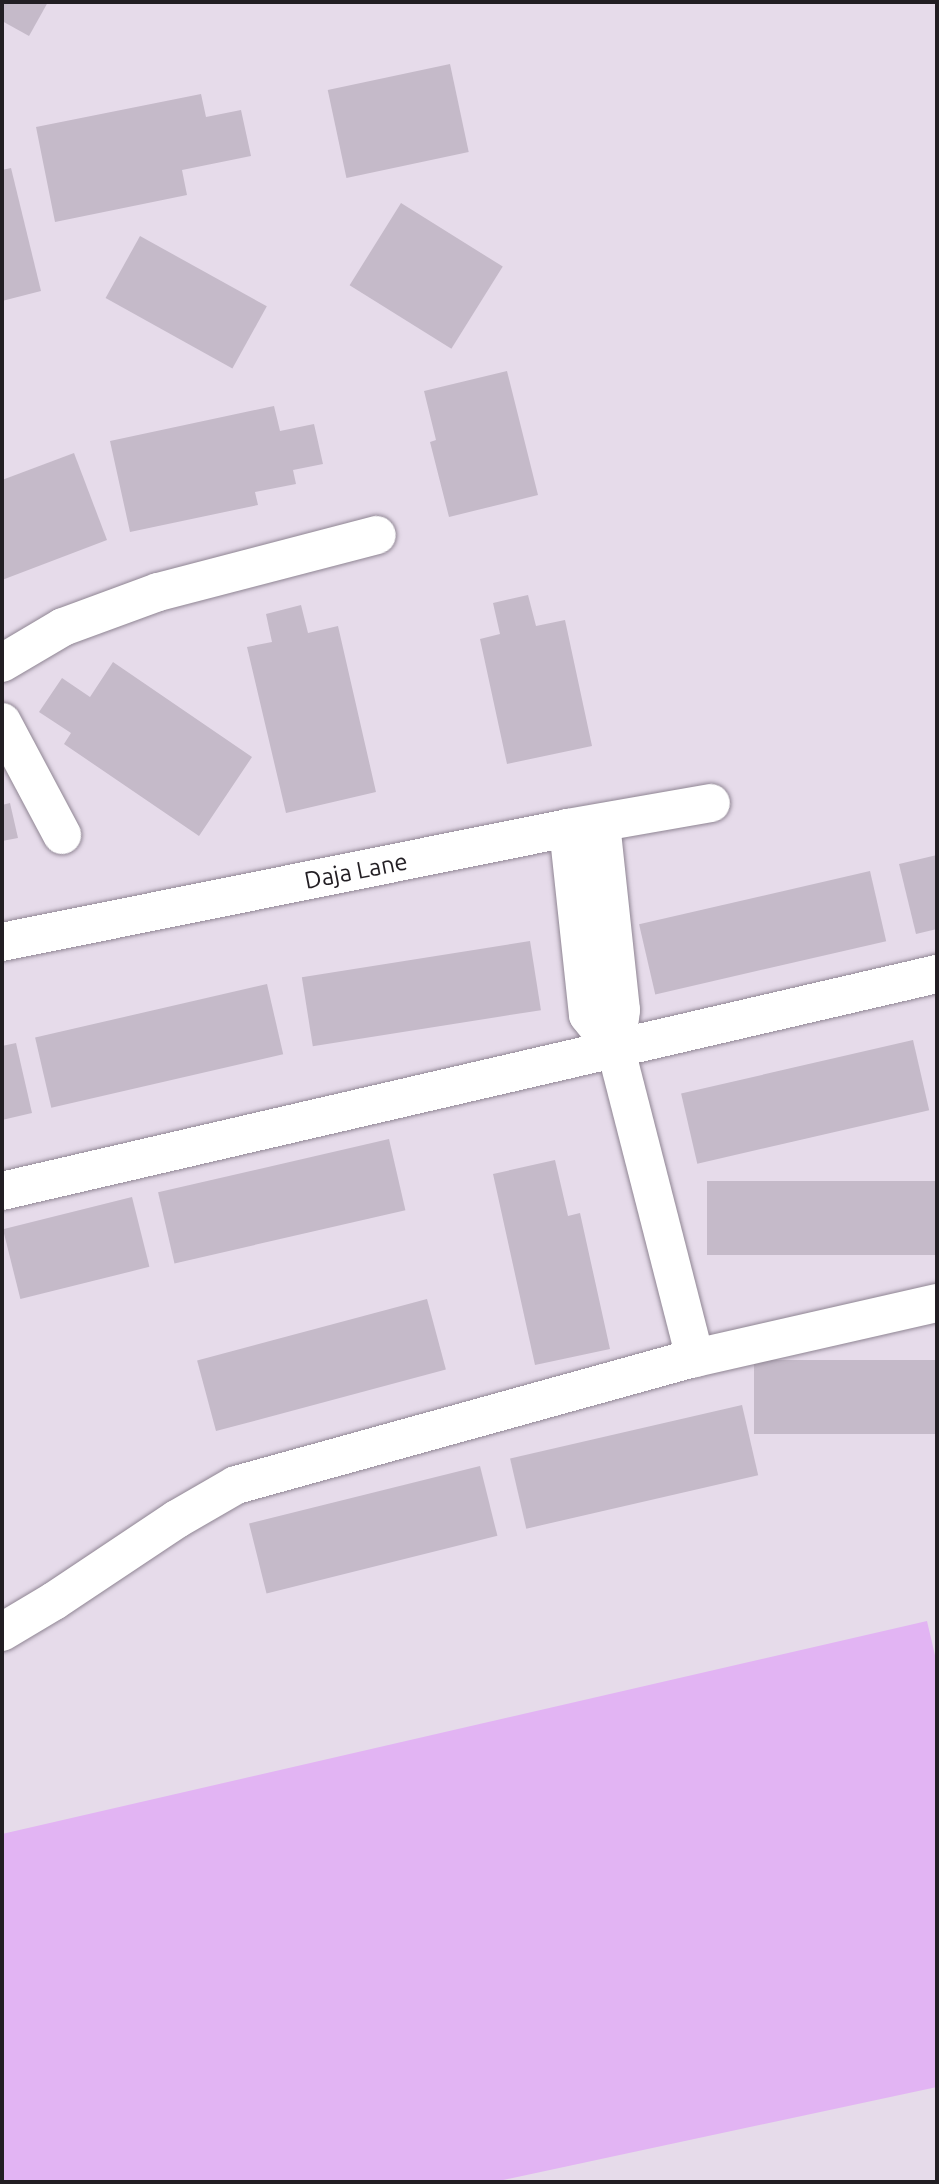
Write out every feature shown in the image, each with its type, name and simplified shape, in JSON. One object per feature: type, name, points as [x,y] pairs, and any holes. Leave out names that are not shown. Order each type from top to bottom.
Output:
[{"type":"street","points":[[2,663],[63,626],[158,592],[377,535]]},
{"type":"street","points":[[2,722],[62,835]]},
{"type":"street","name":"Daja Lane","points":[[2,942],[585,825],[711,803]]},
{"type":"street","points":[[585,825],[588,1015],[616,1049],[695,1358]]},
{"type":"street","points":[[2,1191],[937,974]]},
{"type":"street","points":[[2,1632],[54,1601],[177,1519],[236,1485],[695,1358],[937,1303]]},
{"type":"shaded area","points":[[927,1621],[937,1664],[937,2087],[494,2182],[2,2182],[2,1834]]},
{"type":"building","points":[[2,2],[48,2],[29,36],[2,21]]},
{"type":"building","points":[[450,64],[469,152],[346,178],[328,90]]},
{"type":"building","points":[[201,94],[206,117],[241,110],[251,156],[182,170],[187,195],[55,222],[36,127]]},
{"type":"building","points":[[11,168],[41,291],[2,301],[2,170]]},
{"type":"building","points":[[401,203],[503,267],[451,349],[350,285]]},
{"type":"building","points":[[140,236],[267,306],[232,368],[106,298]]},
{"type":"building","points":[[507,371],[538,495],[449,517],[430,442],[436,440],[424,391]]},
{"type":"building","points":[[274,406],[280,431],[314,424],[323,464],[293,470],[296,484],[255,492],[258,505],[130,532],[110,441]]},
{"type":"building","points":[[74,453],[107,540],[2,580],[2,480]]},
{"type":"building","points":[[528,595],[536,626],[565,620],[592,746],[507,764],[480,639],[500,634],[493,603]]},
{"type":"building","points":[[301,605],[308,633],[338,626],[376,792],[286,813],[247,647],[272,642],[266,614]]},
{"type":"building","points":[[113,662],[252,757],[199,836],[64,744],[71,733],[39,712],[62,678],[90,697]]},
{"type":"building","points":[[10,803],[18,838],[2,841],[2,805]]},
{"type":"building","points":[[937,855],[937,929],[916,934],[899,864]]},
{"type":"building","points":[[870,871],[886,941],[655,994],[639,924]]},
{"type":"building","points":[[530,941],[541,1010],[313,1046],[302,977]]},
{"type":"building","points":[[267,984],[283,1054],[51,1108],[35,1038]]},
{"type":"building","points":[[913,1040],[929,1110],[697,1164],[681,1094]]},
{"type":"building","points":[[16,1043],[32,1113],[2,1120],[2,1046]]},
{"type":"building","points":[[389,1139],[405,1210],[174,1263],[158,1192]]},
{"type":"building","points":[[555,1160],[568,1216],[580,1213],[610,1349],[535,1365],[493,1174]]},
{"type":"building","points":[[707,1181],[937,1181],[937,1255],[707,1255]]},
{"type":"building","points":[[132,1197],[149,1267],[20,1299],[3,1229]]},
{"type":"building","points":[[427,1299],[446,1370],[216,1431],[197,1361]]},
{"type":"building","points":[[754,1360],[937,1360],[937,1434],[754,1434]]},
{"type":"building","points":[[742,1405],[758,1475],[526,1529],[510,1459]]},
{"type":"building","points":[[480,1466],[497,1536],[266,1593],[249,1524]]}]
